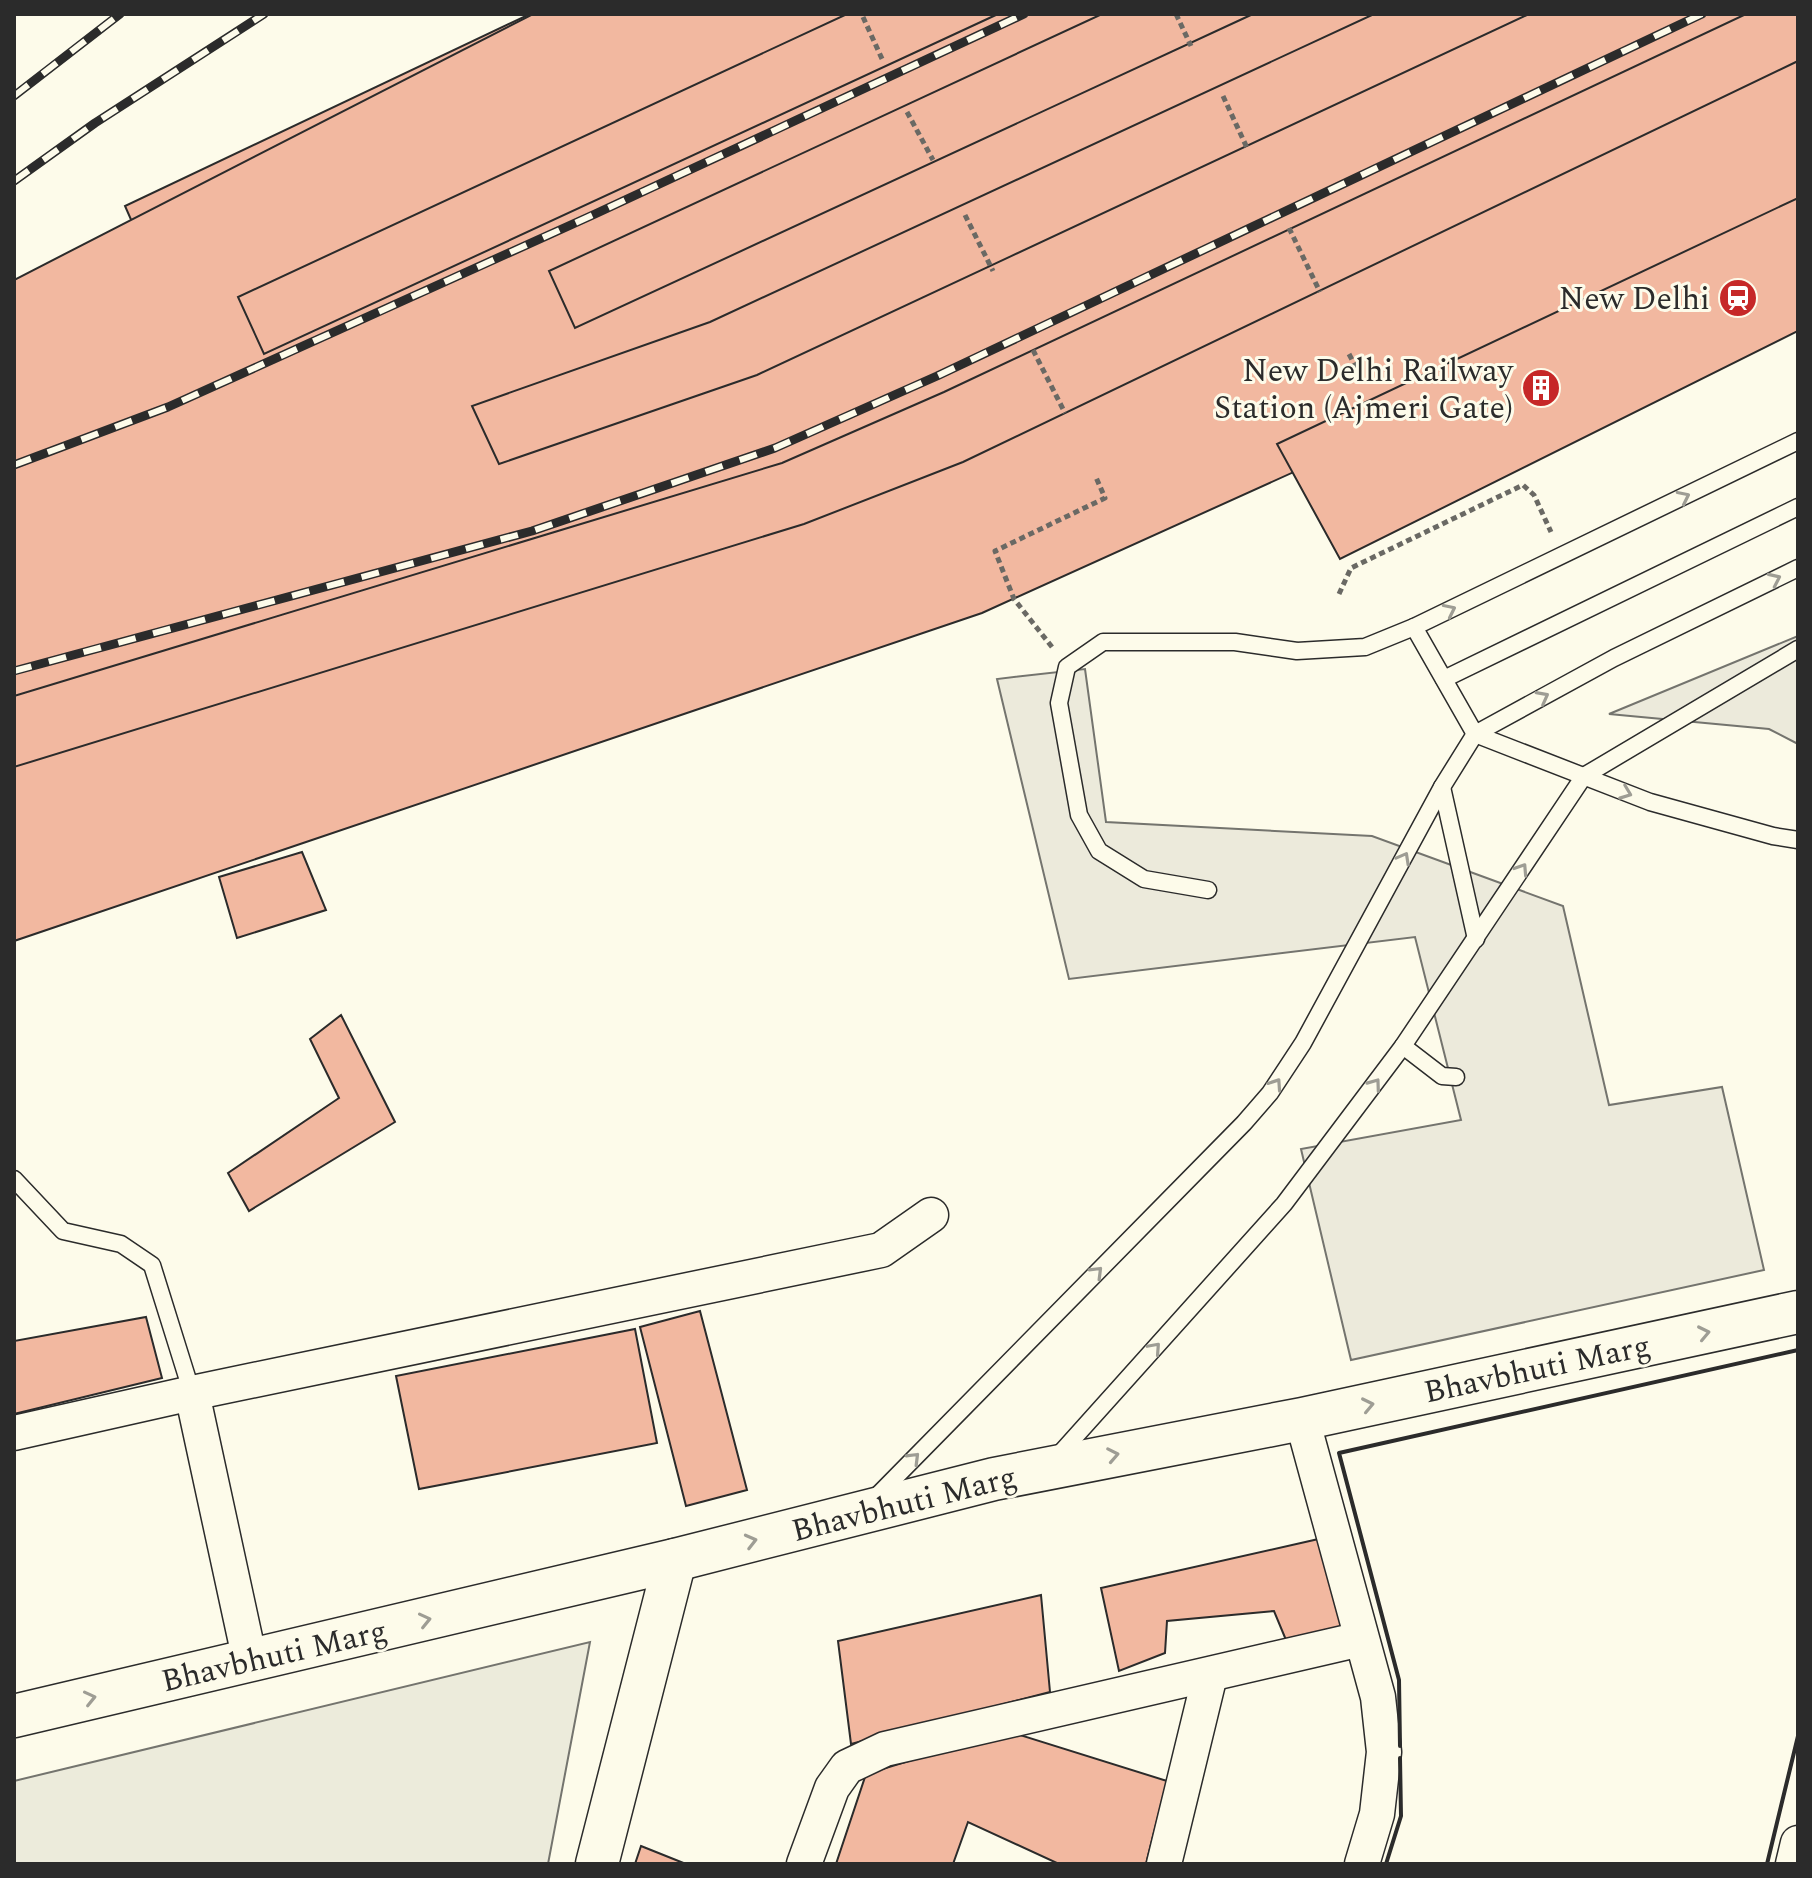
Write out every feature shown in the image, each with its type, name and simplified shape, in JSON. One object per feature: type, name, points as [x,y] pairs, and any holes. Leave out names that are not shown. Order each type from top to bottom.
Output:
[{"type":"street","points":[[14,1433],[881,1250],[931,1215]]},
{"type":"street","name":"Bhavbhuti Marg","points":[[14,1716],[675,1560],[994,1479],[1302,1419],[1798,1312]]},
{"type":"street","points":[[192,1393],[250,1661]]},
{"type":"street","points":[[1302,1419],[1378,1697],[1384,1752],[1377,1814],[1362,1864]]},
{"type":"street","points":[[597,1864],[675,1560]]},
{"type":"street","points":[[804,1864],[832,1788],[847,1767],[885,1749],[1361,1639]]},
{"type":"street","points":[[1164,1864],[1210,1675]]},
{"type":"street","points":[[1793,1864],[1798,1843]]},
{"type":"lane","points":[[1208,890],[1144,879],[1099,851],[1079,815],[1059,703],[1067,667],[1103,642],[1235,642],[1297,651],[1365,647],[1414,627],[1798,441]]},
{"type":"lane","points":[[1444,679],[1798,507]]},
{"type":"lane","points":[[860,1513],[1270,1093],[1303,1043],[1442,787],[1475,734],[1614,658],[1798,568]]},
{"type":"lane","points":[[1414,627],[1475,734],[1650,802],[1798,840]]},
{"type":"lane","points":[[1047,1468],[1284,1204],[1403,1046],[1584,776],[1798,649]]},
{"type":"lane","points":[[1442,787],[1476,939]]},
{"type":"lane","points":[[1403,1046],[1442,1076],[1456,1077]]},
{"type":"lane","points":[[14,1179],[63,1231],[121,1244],[152,1265],[192,1393]]},
{"type":"path","points":[[1176,14],[1191,46]]},
{"type":"path","points":[[863,17],[883,61]]},
{"type":"path","points":[[1223,96],[1248,150]]},
{"type":"path","points":[[907,112],[933,160]]},
{"type":"path","points":[[965,215],[993,271]]},
{"type":"path","points":[[1289,228],[1320,292]]},
{"type":"path","points":[[1033,350],[1065,413]]},
{"type":"path","points":[[1349,354],[1359,373]]},
{"type":"path","points":[[1067,667],[1014,599],[995,551],[1105,498],[1095,475]]},
{"type":"path","points":[[1339,594],[1351,568],[1523,485],[1534,495]]},
{"type":"shaded area","points":[[1798,636],[1798,744],[1769,729],[1609,714]]},
{"type":"shaded area","points":[[1085,669],[1106,822],[1372,836],[1563,906],[1609,1105],[1722,1087],[1764,1270],[1351,1360],[1301,1149],[1461,1120],[1415,937],[1069,979],[997,679]]},
{"type":"shaded area","points":[[590,1642],[548,1864],[14,1864],[14,1781]]},
{"type":"building","points":[[530,14],[666,14],[147,256],[125,206]]},
{"type":"building","points":[[533,14],[1798,14],[1798,244],[982,613],[14,941],[14,280]]},
{"type":"building","points":[[847,14],[998,14],[264,354],[238,297]]},
{"type":"building","points":[[1102,14],[1253,14],[575,328],[549,271]]},
{"type":"building","points":[[1374,14],[1529,14],[757,375],[499,464],[472,406],[710,322]]},
{"type":"building","points":[[1746,14],[1798,14],[1798,61],[963,462],[804,524],[14,767],[14,696],[782,463],[944,392]]},
{"type":"building","name":"New Delhi Railway Station (Ajmeri Gate)","points":[[1798,198],[1798,331],[1340,559],[1277,444]]},
{"type":"building","points":[[302,852],[326,910],[237,938],[219,877]]},
{"type":"building","points":[[341,1015],[395,1122],[249,1211],[228,1173],[339,1098],[310,1039]]},
{"type":"building","points":[[700,1311],[747,1490],[686,1506],[640,1327]]},
{"type":"building","points":[[146,1317],[162,1378],[14,1414],[14,1341]]},
{"type":"building","points":[[635,1329],[657,1443],[419,1489],[396,1376]]},
{"type":"building","points":[[1323,1538],[1349,1627],[1286,1640],[1274,1611],[1167,1621],[1165,1653],[1119,1671],[1101,1588]]},
{"type":"building","points":[[1041,1595],[1050,1692],[851,1744],[838,1641]]},
{"type":"building","points":[[1007,1731],[1167,1781],[1146,1864],[1059,1864],[968,1822],[953,1864],[836,1864],[866,1774]]},
{"type":"building","points":[[641,1846],[686,1864],[635,1864]]},
{"type":"railway","points":[[14,96],[120,14]]},
{"type":"railway","points":[[14,181],[95,123],[264,14]]},
{"type":"railway","points":[[14,465],[168,407],[595,214],[1024,14]]},
{"type":"railway","points":[[14,671],[532,531],[775,448],[937,376],[1702,14]]},
{"type":"wall","points":[[1400,1746],[1399,1680],[1339,1453],[1798,1350]]},
{"type":"wall","points":[[1767,1864],[1798,1736]]},
{"type":"wall","points":[[1386,1864],[1401,1816],[1400,1758]]},
{"type":"place","name":"New Delhi","points":[[1738,298]]},
{"type":"place","name":"New Delhi Railway Station (Ajmeri Gate)","points":[[1541,388]]}]
